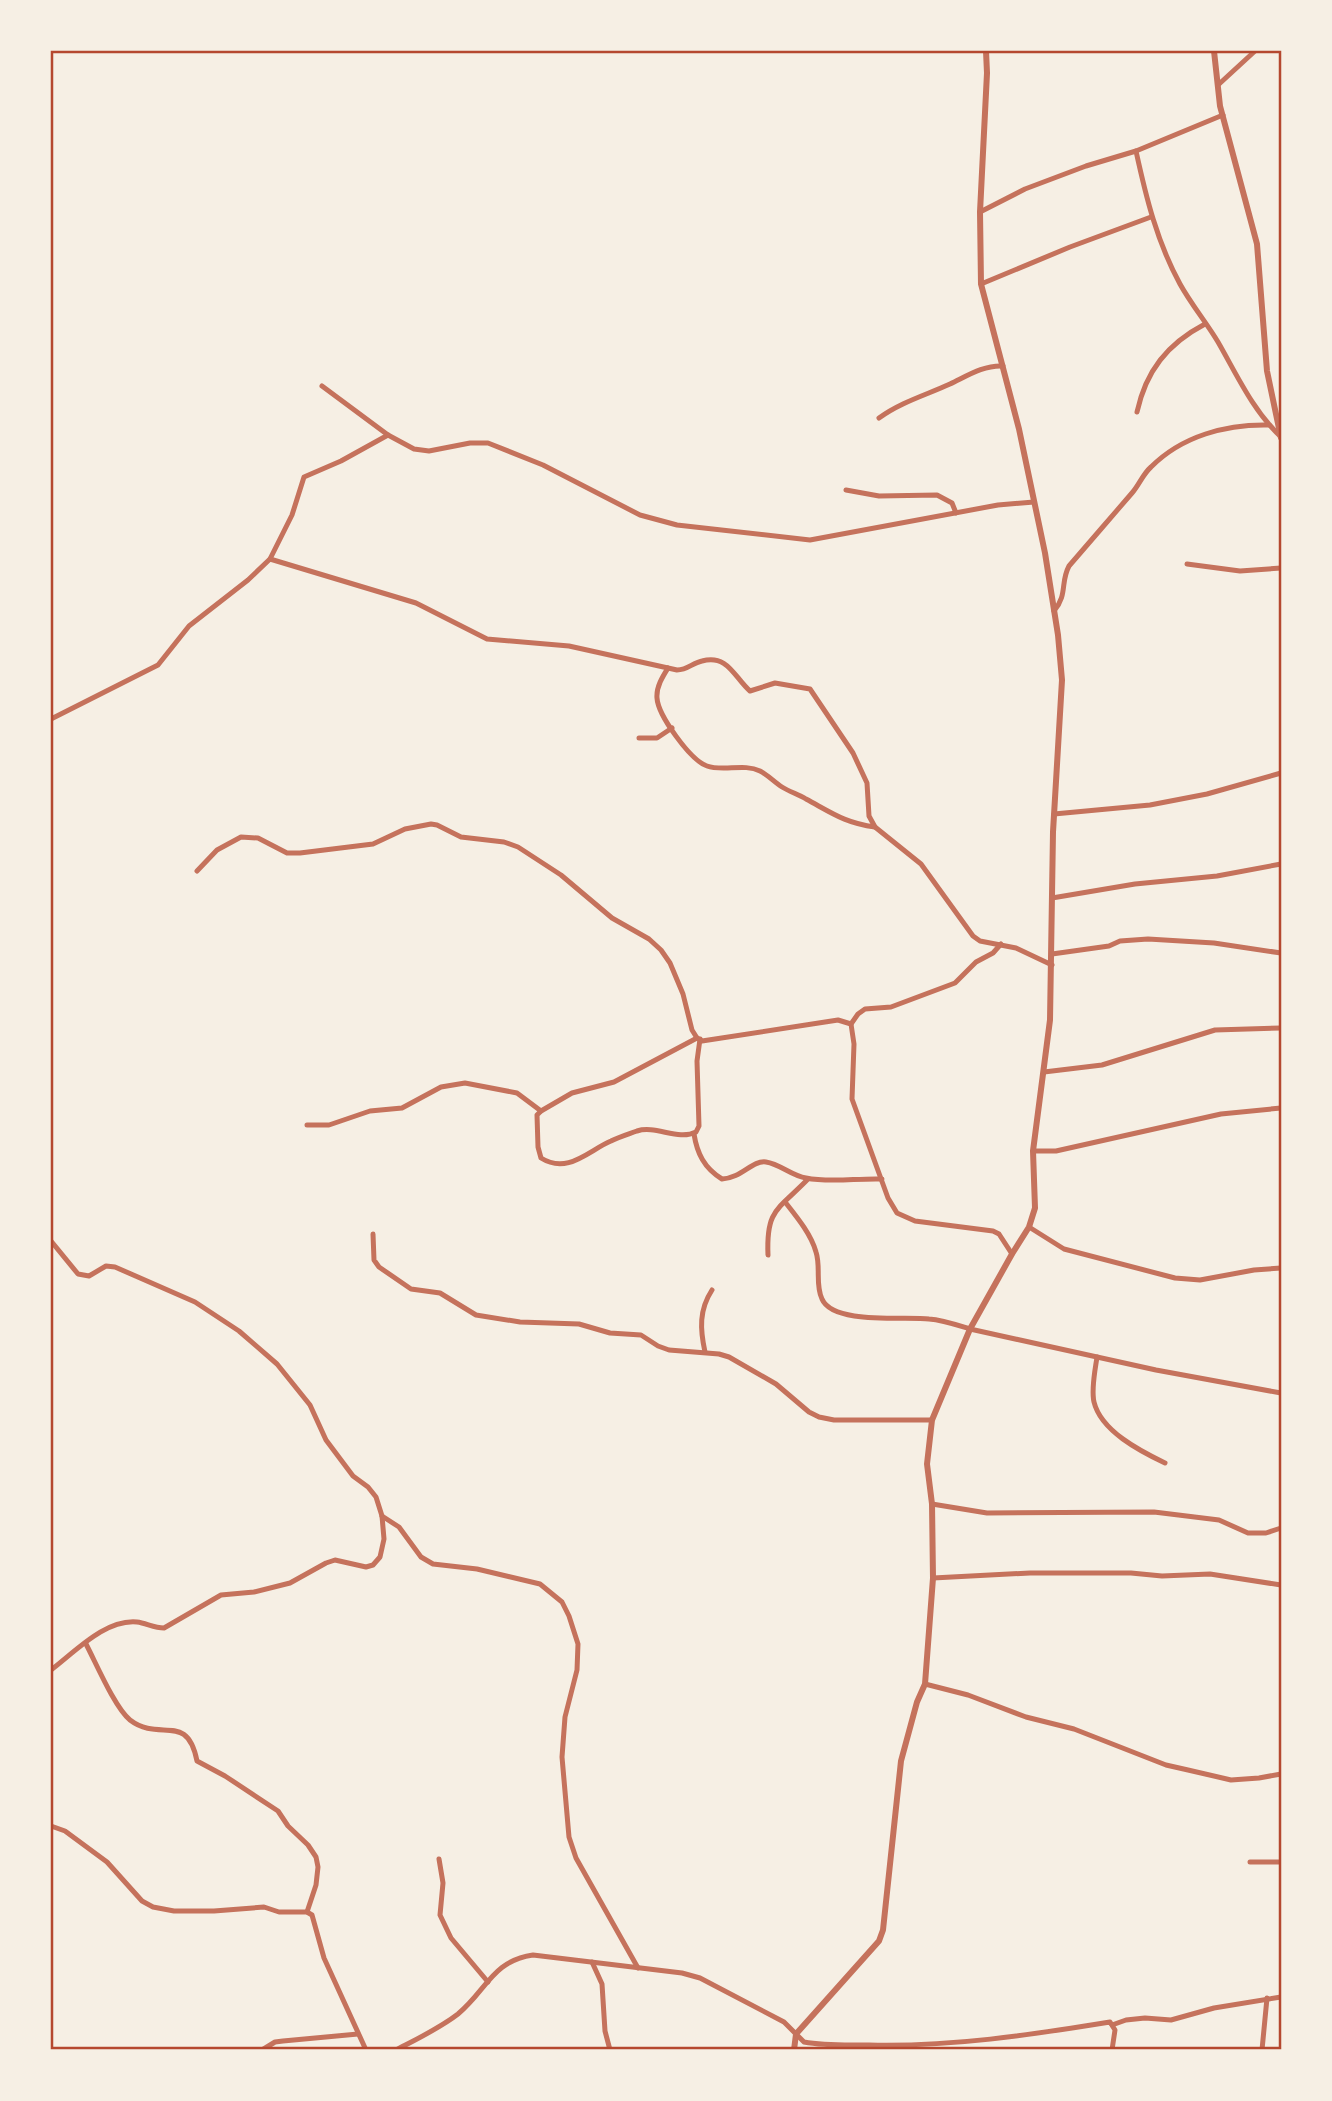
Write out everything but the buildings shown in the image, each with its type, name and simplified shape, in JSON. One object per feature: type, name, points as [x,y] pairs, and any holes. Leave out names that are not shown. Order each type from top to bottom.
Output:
[{"type":"street","points":[[794,2050],[796,2034],[879,1941],[883,1930],[901,1761],[917,1702],[925,1685],[933,1578],[932,1504],[928,1464],[932,1420],[970,1329],[1029,1227],[1035,1208],[1033,1150],[1051,1020],[1054,814],[1062,680],[1054,611],[1034,502],[981,284],[980,212],[986,51]]},
{"type":"street","points":[[1214,51],[1223,115],[1257,244],[1267,371],[1281,437]]},
{"type":"street","points":[[1218,85],[1255,51]]},
{"type":"street","points":[[980,212],[1025,189],[1136,151],[1223,115]]},
{"type":"street","points":[[1136,151],[1151,217],[1178,280],[1217,341],[1243,389],[1281,437]]},
{"type":"street","points":[[981,284],[1151,217]]},
{"type":"street","points":[[1137,412],[1149,375],[1159,359],[1187,333],[1205,324]]},
{"type":"street","points":[[879,418],[897,406],[966,375],[995,365],[1003,366]]},
{"type":"street","points":[[322,386],[388,435],[414,449],[429,451],[470,443],[488,443],[504,447],[543,464],[640,515],[677,525],[810,540],[956,513],[1034,502]]},
{"type":"street","points":[[1054,611],[1062,602],[1065,574],[1069,566],[1138,487],[1148,469],[1165,454],[1208,432],[1269,425]]},
{"type":"street","points":[[51,719],[158,664],[190,626],[270,559],[292,515],[304,477],[341,461],[388,435]]},
{"type":"street","points":[[846,490],[879,496],[937,495],[952,503],[956,513]]},
{"type":"street","points":[[270,559],[416,603],[487,639],[569,646],[682,670],[702,661],[718,660],[729,665],[750,691],[775,683],[810,689],[853,753],[867,783],[869,816],[875,827],[921,864],[973,936],[980,941],[1016,948],[1052,965]]},
{"type":"street","points":[[1187,564],[1240,571],[1281,568]]},
{"type":"street","points":[[668,668],[660,682],[657,697],[662,712],[684,747],[706,765],[758,770],[784,789],[852,824],[875,827]]},
{"type":"street","points":[[639,737],[657,738],[672,728]]},
{"type":"street","points":[[1054,814],[1150,805],[1207,794],[1281,774]]},
{"type":"street","points":[[197,871],[217,850],[241,837],[258,838],[287,853],[300,853],[373,844],[405,829],[437,825],[461,837],[504,842],[518,847],[561,875],[612,918],[649,939],[662,950],[676,977],[692,1030],[702,1041],[838,1020],[850,1024]]},
{"type":"street","points":[[1052,898],[1135,884],[1217,876],[1281,864]]},
{"type":"street","points":[[1052,954],[1148,939],[1214,943],[1281,953]]},
{"type":"street","points":[[1001,944],[993,953],[976,962],[954,983],[891,1007],[865,1009],[858,1014],[850,1024],[854,1044],[852,1099],[897,1213],[915,1221],[993,1231],[999,1234],[1012,1254]]},
{"type":"street","points":[[1044,1072],[1102,1065],[1215,1030],[1281,1028]]},
{"type":"street","points":[[694,1134],[646,1129],[611,1140],[590,1154],[566,1163],[554,1163],[539,1155],[537,1115],[572,1094],[614,1082],[698,1038]]},
{"type":"street","points":[[698,1038],[698,1126],[694,1134],[702,1161],[722,1179],[732,1178],[764,1161],[808,1179],[882,1179]]},
{"type":"street","points":[[307,1125],[329,1125],[370,1111],[402,1108],[441,1087],[465,1083],[517,1093],[541,1111]]},
{"type":"street","points":[[1033,1150],[1056,1151],[1136,1131],[1222,1114],[1281,1108]]},
{"type":"street","points":[[768,1255],[767,1231],[770,1219],[808,1179]]},
{"type":"street","points":[[785,1202],[816,1251],[820,1292],[823,1302],[829,1307],[869,1319],[928,1318],[1097,1357],[1281,1393]]},
{"type":"street","points":[[1029,1227],[1064,1249],[1175,1278],[1200,1280],[1281,1268]]},
{"type":"street","points":[[373,1234],[374,1260],[379,1268],[411,1289],[440,1293],[476,1314],[520,1322],[579,1324],[610,1333],[641,1335],[669,1350],[705,1352],[729,1357],[776,1384],[808,1412],[819,1418],[932,1420]]},
{"type":"street","points":[[51,1241],[78,1274],[89,1276],[106,1266],[115,1266],[195,1302],[239,1331],[277,1364],[310,1405],[326,1440],[353,1476],[376,1497],[382,1516],[384,1539],[380,1557],[373,1565],[366,1567],[335,1560],[290,1583],[221,1595],[164,1628],[138,1622],[120,1623],[107,1629],[51,1670]]},
{"type":"street","points":[[705,1352],[701,1317],[704,1302],[712,1290]]},
{"type":"street","points":[[1097,1357],[1093,1400],[1098,1413],[1137,1450],[1165,1463]]},
{"type":"street","points":[[932,1504],[987,1513],[1154,1512],[1219,1520],[1248,1533],[1265,1533],[1281,1528]]},
{"type":"street","points":[[382,1516],[399,1527],[421,1557],[433,1564],[477,1569],[540,1584],[562,1602],[578,1644],[577,1670],[565,1717],[562,1756],[569,1838],[576,1858],[638,1968]]},
{"type":"street","points":[[933,1578],[1030,1573],[1131,1573],[1162,1576],[1210,1574],[1281,1585]]},
{"type":"street","points":[[86,1644],[126,1717],[139,1727],[178,1731],[186,1735],[192,1742],[197,1761],[278,1811],[288,1826],[308,1845],[316,1857],[318,1867],[316,1885],[307,1912]]},
{"type":"street","points":[[925,1685],[968,1695],[1010,1713],[1074,1729],[1166,1765],[1231,1780],[1281,1774]]},
{"type":"street","points":[[51,1826],[65,1831],[107,1862],[142,1901],[153,1907],[174,1911],[264,1907],[279,1912],[307,1912],[312,1915],[317,1925],[324,1958],[366,2050]]},
{"type":"street","points":[[439,1859],[443,1883],[440,1915],[451,1938],[488,1982]]},
{"type":"street","points":[[1250,1862],[1281,1862]]},
{"type":"street","points":[[396,2050],[451,2019],[502,1966],[516,1958],[533,1955],[682,1973],[700,1978],[784,2022],[804,2042],[818,2045],[899,2046],[1016,2037],[1110,2022],[1115,2030],[1112,2050]]},
{"type":"street","points":[[592,1962],[602,1984],[605,2031],[610,2050]]},
{"type":"street","points":[[1112,2025],[1145,2018],[1171,2020],[1214,2008],[1281,1997]]},
{"type":"street","points":[[1262,2050],[1267,1998]]},
{"type":"street","points":[[262,2050],[275,2042],[358,2034]]}]
